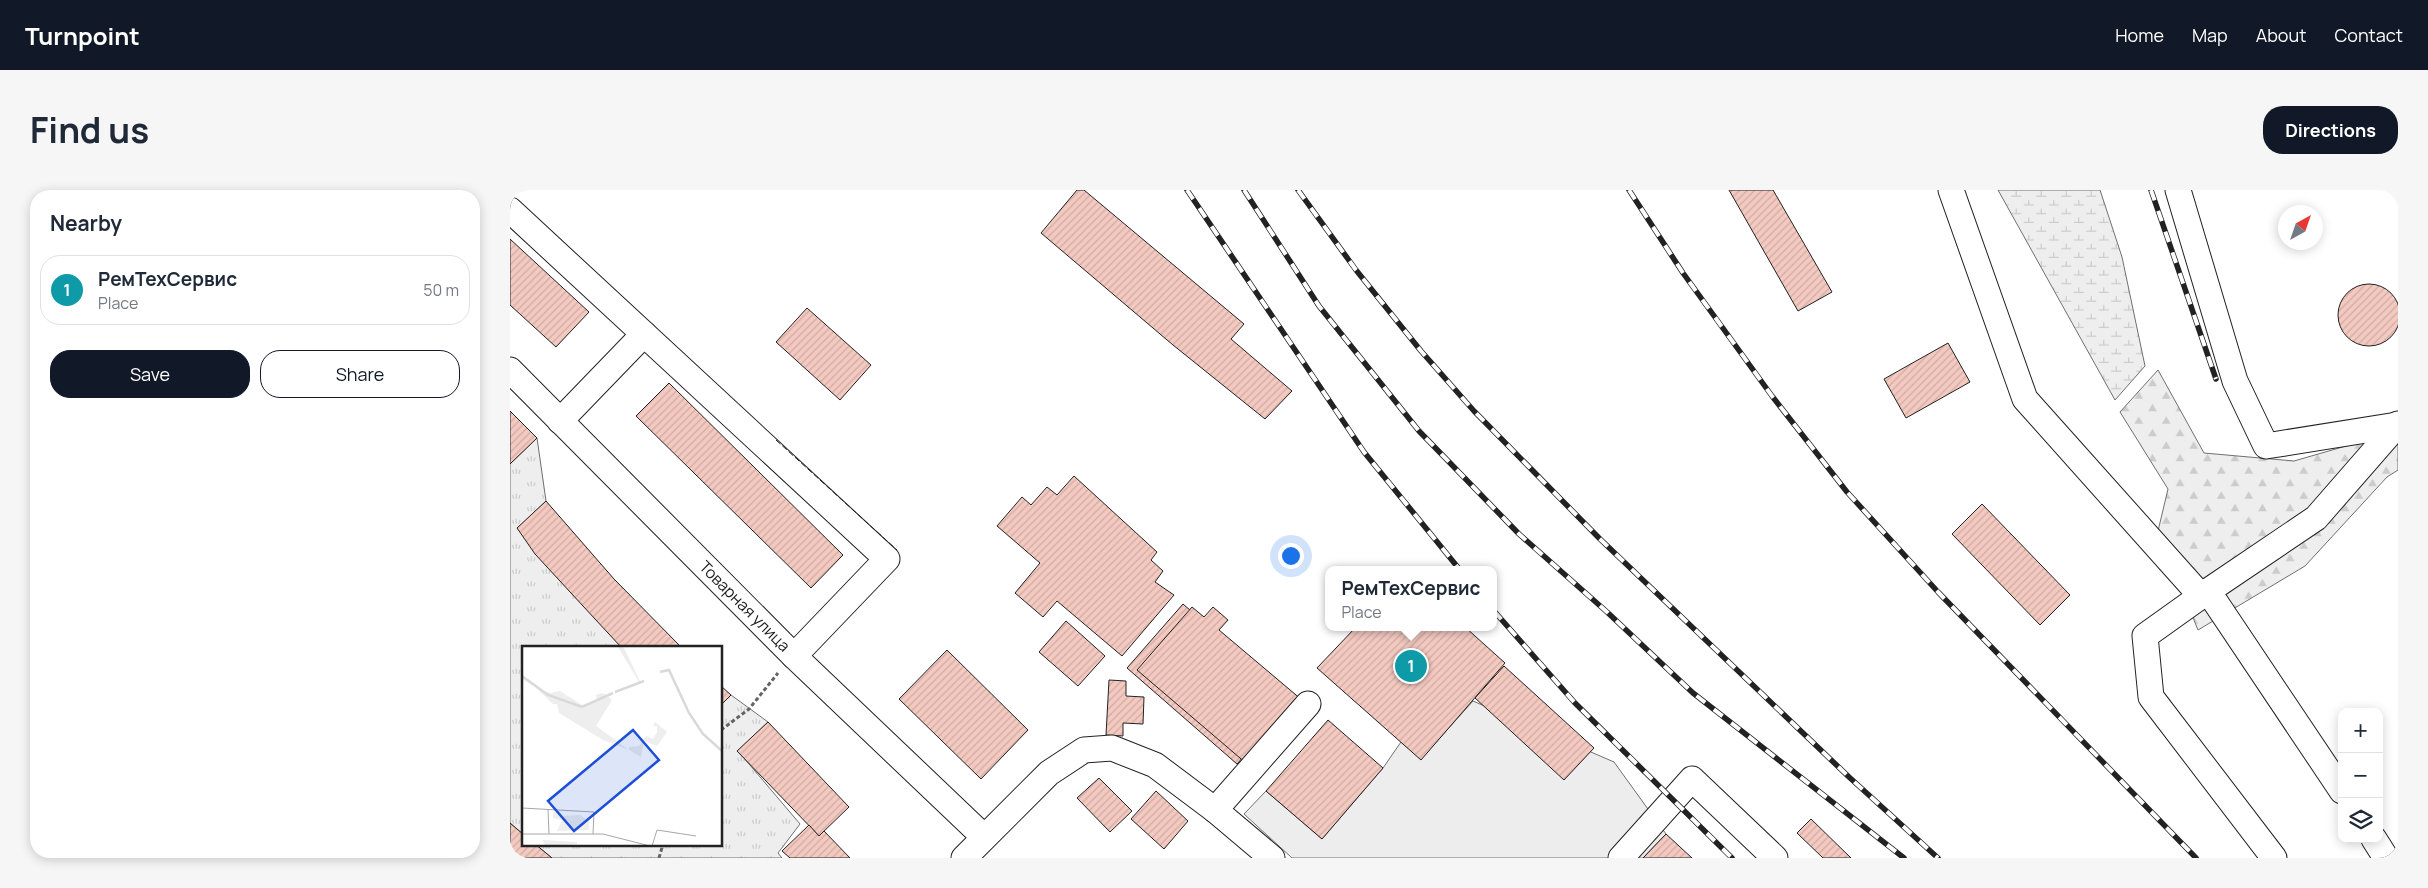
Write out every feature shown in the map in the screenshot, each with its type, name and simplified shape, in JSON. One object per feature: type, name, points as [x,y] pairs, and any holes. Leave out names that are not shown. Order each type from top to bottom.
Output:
[{"type":"street","points":[[1951,190],[2025,399],[2204,594],[2338,785]]},
{"type":"street","points":[[2178,190],[2235,380],[2266,446],[2398,424]]},
{"type":"street","points":[[510,210],[887,559],[788,662]]},
{"type":"street","points":[[560,421],[644,334]]},
{"type":"street","name":"Товарная улица","points":[[510,370],[788,662],[984,837]]},
{"type":"street","points":[[2274,858],[2151,697],[2144,636],[2316,518],[2398,424]]},
{"type":"street","points":[[1215,810],[1308,704]]},
{"type":"street","points":[[964,858],[1049,774],[1084,750],[1112,748],[1155,764],[1215,810],[1272,858]]},
{"type":"street","points":[[1621,858],[1692,779],[1775,858]]},
{"type":"street","points":[[2377,843],[2386,858]]},
{"type":"path","points":[[722,729],[749,708],[788,662]]},
{"type":"green space","points":[[1998,190],[2100,190],[2122,257],[2145,366],[2115,400]]},
{"type":"green space","points":[[2158,370],[2204,453],[2294,461],[2398,431],[2398,470],[2387,477],[2305,566],[2198,630],[2158,531],[2168,489],[2120,412]]},
{"type":"green space","points":[[537,438],[546,501],[518,528],[629,646],[522,646],[522,833],[510,823],[510,464]]},
{"type":"green space","points":[[731,695],[768,722],[738,751],[800,824],[778,853],[782,858],[552,858],[537,846],[722,846],[722,704]]},
{"type":"shaded area","points":[[1473,701],[1614,762],[1666,834],[1643,858],[1292,858],[1244,814],[1266,791],[1322,839],[1383,768],[1401,742],[1421,759]]},
{"type":"building","points":[[1077,190],[1084,190],[1244,324],[1231,339],[1292,391],[1265,419],[1173,345],[1041,233]]},
{"type":"building","points":[[1729,190],[1773,190],[1832,292],[1798,311]]},
{"type":"building","points":[[510,239],[589,312],[556,347],[510,305]]},
{"type":"building","points":[[2369,284],[2381,286],[2391,293],[2398,303],[2400,315],[2398,327],[2391,337],[2381,344],[2369,346],[2357,344],[2347,337],[2340,327],[2338,315],[2340,303],[2347,293],[2357,286]]},
{"type":"building","points":[[807,308],[871,365],[840,400],[776,342]]},
{"type":"building","points":[[1948,343],[1970,382],[1906,418],[1884,379]]},
{"type":"building","points":[[669,383],[843,555],[811,588],[636,416]]},
{"type":"building","points":[[510,411],[537,438],[510,464]]},
{"type":"building","points":[[1074,476],[1157,552],[1151,560],[1163,571],[1155,582],[1174,595],[1122,656],[1057,601],[1043,617],[1015,593],[1040,563],[997,526],[1022,497],[1031,505],[1047,487],[1057,495]]},
{"type":"building","points":[[546,501],[614,579],[680,646],[620,646],[535,554],[517,528]]},
{"type":"building","points":[[1982,504],[2070,595],[2040,625],[1952,534]]},
{"type":"building","points":[[1183,604],[1293,700],[1237,764],[1127,668]]},
{"type":"building","points":[[1192,607],[1204,617],[1213,607],[1228,620],[1219,630],[1302,700],[1247,764],[1137,670]]},
{"type":"building","points":[[1066,621],[1105,656],[1078,686],[1039,652]]},
{"type":"building","points":[[1352,631],[1469,631],[1505,663],[1421,760],[1317,668]]},
{"type":"building","points":[[947,650],[1028,730],[981,779],[899,699]]},
{"type":"building","points":[[1504,666],[1594,748],[1564,780],[1475,698]]},
{"type":"building","points":[[1109,680],[1126,681],[1126,696],[1144,697],[1143,724],[1123,723],[1123,736],[1106,735]]},
{"type":"building","points":[[722,687],[731,695],[722,704]]},
{"type":"building","points":[[1328,720],[1383,768],[1322,839],[1266,791]]},
{"type":"building","points":[[768,722],[849,807],[819,836],[737,751]]},
{"type":"building","points":[[1099,778],[1132,811],[1110,832],[1077,798]]},
{"type":"building","points":[[1156,791],[1188,821],[1164,849],[1131,819]]},
{"type":"building","points":[[1811,819],[1851,858],[1823,858],[1797,833]]},
{"type":"building","points":[[510,823],[522,833],[522,846],[537,846],[552,858],[510,858]]},
{"type":"building","points":[[809,825],[819,836],[824,831],[850,858],[790,858],[782,851]]},
{"type":"building","points":[[1666,834],[1692,858],[1643,858]]},
{"type":"railway","points":[[1187,190],[1364,452],[1457,566]]},
{"type":"railway","points":[[1244,190],[1319,306],[1419,431],[1519,534],[1607,612],[1693,693],[1904,858]]},
{"type":"railway","points":[[1298,190],[1356,270],[1421,351],[1474,411],[1600,539],[1849,777],[1938,858]]},
{"type":"railway","points":[[1629,190],[1683,273],[1772,396],[1847,492],[1938,592],[2196,858]]},
{"type":"railway","points":[[2151,190],[2216,379]]},
{"type":"railway","points":[[1497,614],[1575,703],[1732,858]]},
{"type":"fence","points":[[776,440],[897,550]]},
{"type":"place","name":"РемТехСервис","points":[[1411,666]]}]
